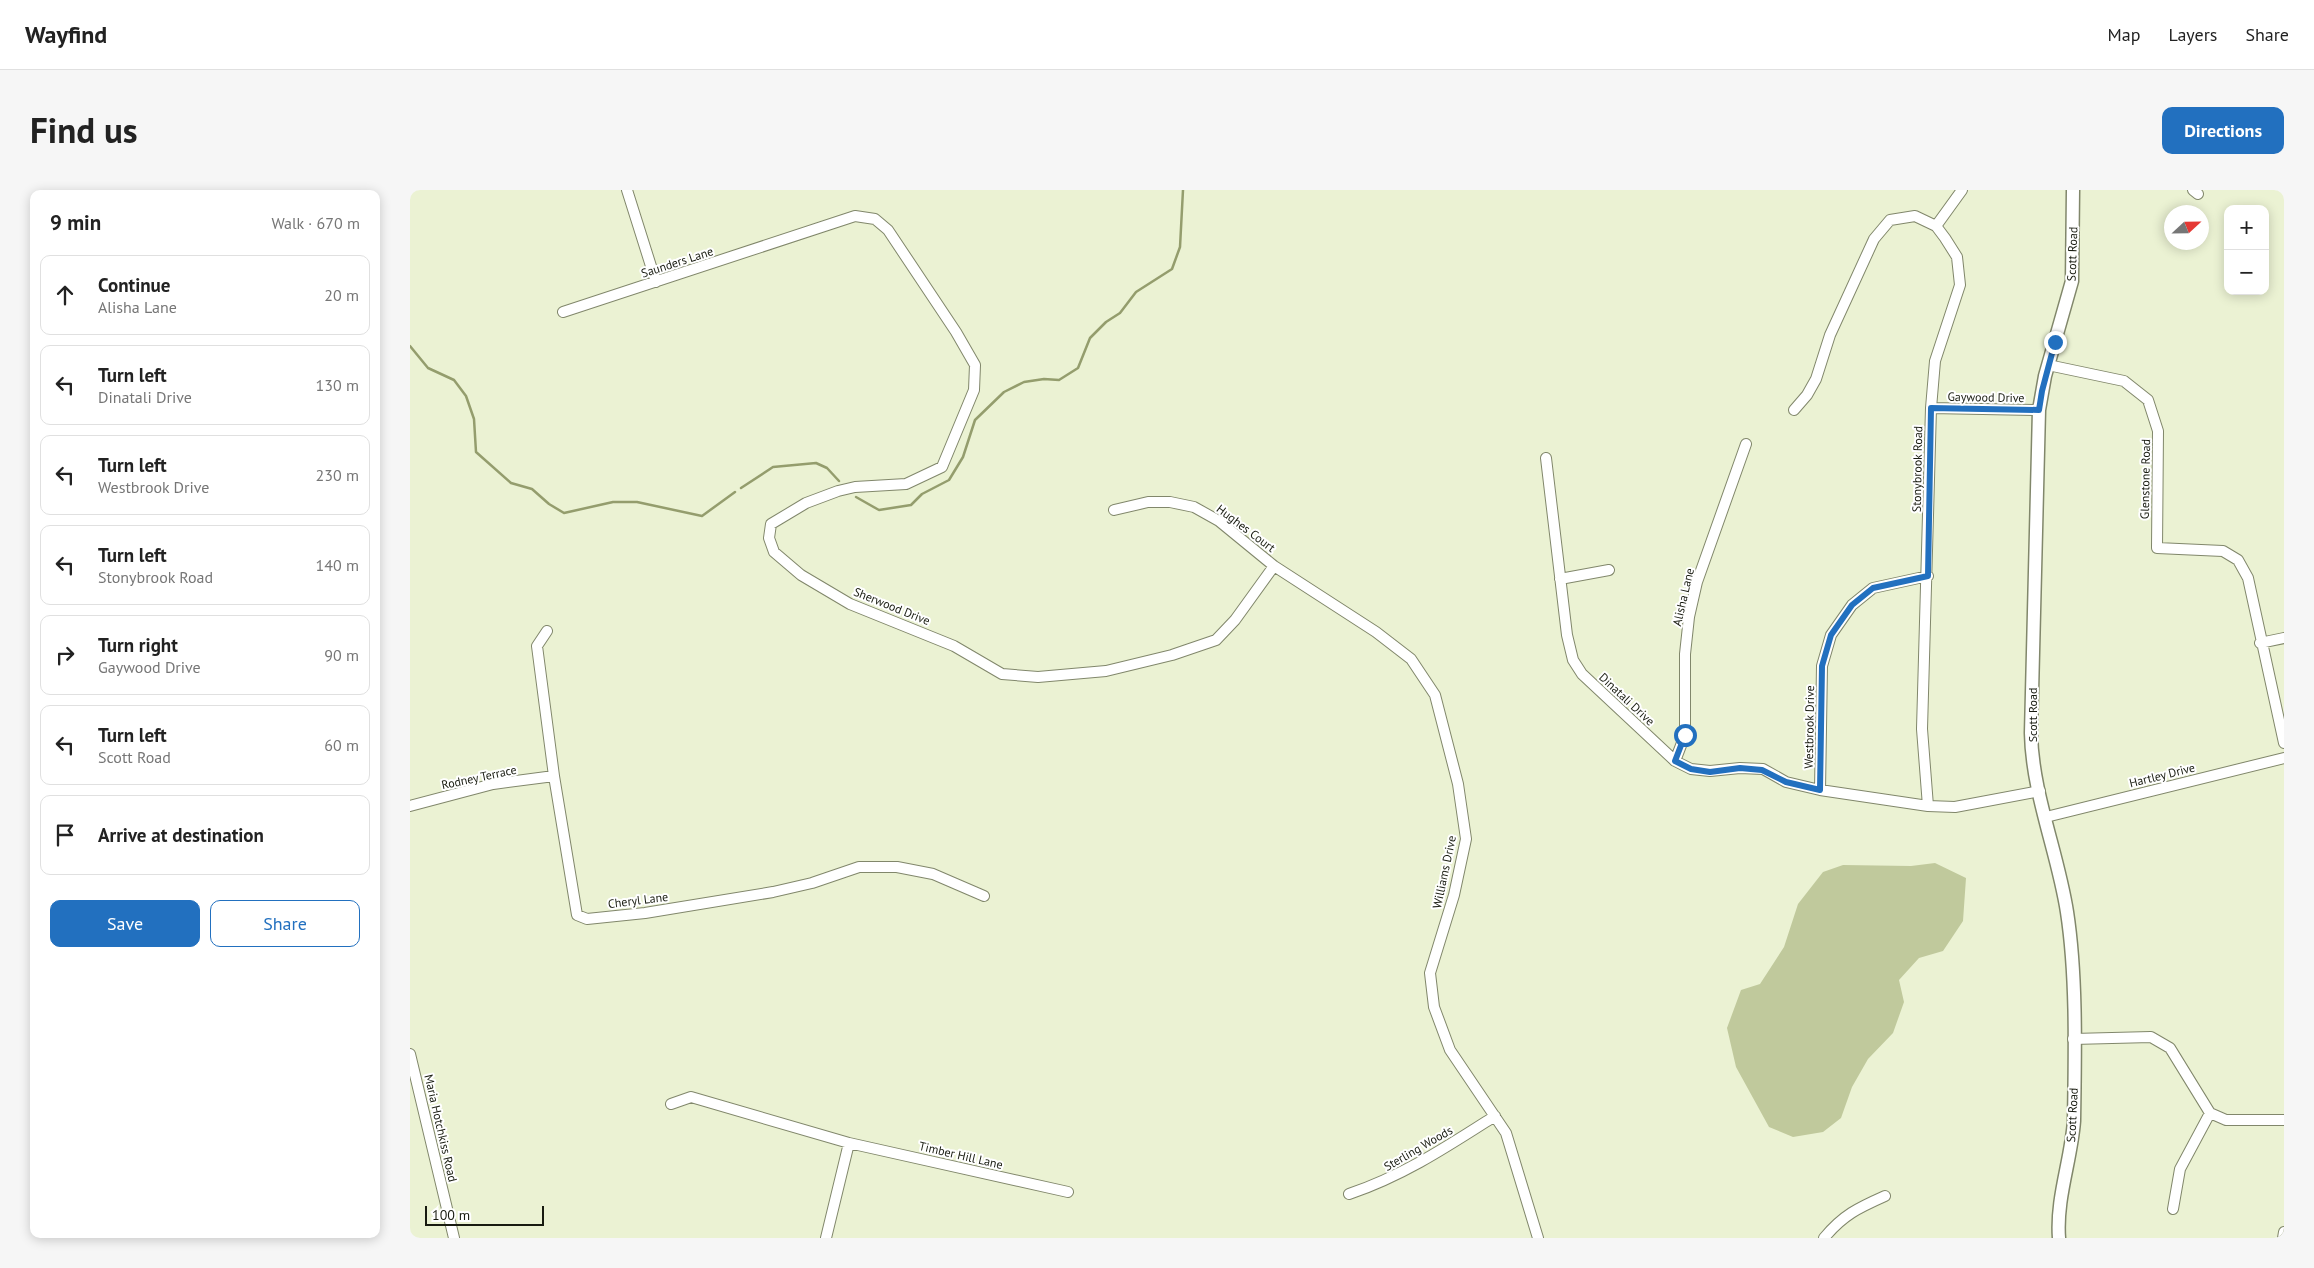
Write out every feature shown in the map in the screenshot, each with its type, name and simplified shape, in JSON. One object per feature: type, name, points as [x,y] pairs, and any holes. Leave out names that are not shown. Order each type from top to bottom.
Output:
[{"type":"main road","name":"Scott Road","points":[[2059,1238],[2060,1202],[2073,1128],[2070,930],[2033,760],[2031,734],[2039,410],[2048,365],[2072,280],[2073,190]]},
{"type":"street","points":[[627,190],[656,282]]},
{"type":"street","points":[[1794,410],[1807,396],[1816,379],[1830,335],[1874,239],[1890,220],[1915,216],[1936,226],[1962,190]]},
{"type":"street","name":"Sherwood Drive","points":[[798,236],[855,216],[875,219],[888,230],[956,332],[975,365],[974,390],[942,467],[906,484],[854,487],[838,490],[806,503],[771,524],[769,538],[774,552],[801,575],[850,604],[954,646],[1002,674],[1038,677],[1106,671],[1172,655],[1216,640],[1235,620],[1274,566]]},
{"type":"street","name":"Stonybrook Road","points":[[1928,806],[1922,729],[1928,576],[1931,408],[1935,361],[1960,285],[1956,257],[1936,226]]},
{"type":"street","name":"Saunders Lane","points":[[563,312],[798,236]]},
{"type":"street","name":"Glenstone Road","points":[[2048,365],[2124,381],[2148,400],[2158,431],[2157,548],[2223,551],[2238,560],[2248,578],[2260,643]]},
{"type":"street","name":"Gaywood Drive","points":[[1931,408],[2039,410]]},
{"type":"street","name":"Alisha Lane","points":[[1675,761],[1685,735],[1685,654],[1689,616],[1697,582],[1746,444]]},
{"type":"street","name":"Dinatali Drive","points":[[1546,458],[1567,635],[1573,660],[1582,674],[1675,761],[1691,769],[1710,772],[1740,768],[1762,770],[1786,782],[1820,790],[1928,806],[1955,807],[2040,791]]},
{"type":"street","name":"Hughes Court","points":[[1114,510],[1148,502],[1170,502],[1194,507],[1219,521],[1274,566]]},
{"type":"street","name":"Williams Drive","points":[[1274,566],[1376,632],[1411,659],[1435,695],[1458,784],[1466,839],[1454,895],[1430,973],[1434,1007],[1450,1050],[1506,1133],[1538,1238]]},
{"type":"street","points":[[1560,579],[1609,570]]},
{"type":"street","name":"Westbrook Drive","points":[[1820,790],[1822,666],[1831,635],[1852,605],[1873,588],[1928,576]]},
{"type":"street","name":"Cheryl Lane","points":[[547,630],[537,646],[554,776],[577,916],[586,919],[645,913],[772,892],[812,883],[859,868],[897,868],[933,874],[984,896]]},
{"type":"street","points":[[2284,638],[2260,643],[2284,743]]},
{"type":"street","name":"Hartley Drive","points":[[2046,817],[2284,758]]},
{"type":"street","name":"Rodney Terrace","points":[[410,806],[493,784],[554,776]]},
{"type":"street","points":[[2073,1039],[2151,1036],[2170,1048],[2210,1113],[2226,1120],[2284,1120]]},
{"type":"street","name":"Maria Hotchkiss Road","points":[[410,1054],[454,1238]]},
{"type":"street","name":"Timber Hill Lane","points":[[671,1104],[691,1097],[849,1143],[1068,1192]]},
{"type":"street","points":[[2173,1209],[2180,1169],[2210,1113]]},
{"type":"street","name":"Sterling Woods","points":[[1349,1194],[1377,1185],[1418,1165],[1496,1116]]},
{"type":"street","points":[[826,1238],[849,1143]]},
{"type":"street","points":[[1824,1238],[1838,1221],[1853,1210],[1885,1196]]},
{"type":"street","points":[[2283,1238],[2284,1232]]},
{"type":"green space","points":[[1935,863],[1966,878],[1963,921],[1943,951],[1919,958],[1899,980],[1904,1002],[1893,1033],[1868,1059],[1852,1087],[1841,1118],[1823,1132],[1793,1137],[1769,1127],[1736,1067],[1727,1028],[1741,990],[1760,984],[1784,947],[1798,904],[1823,872],[1843,865],[1911,866]]},
{"type":"waterway","points":[[856,497],[879,510],[911,505],[922,494],[949,480],[963,457],[975,420],[1004,392],[1024,382],[1044,379],[1059,380],[1078,368],[1090,338],[1106,322],[1120,313],[1136,292],[1172,269],[1180,247],[1183,190]]},
{"type":"waterway","points":[[410,346],[428,368],[454,380],[466,396],[474,419],[476,452],[511,483],[532,489],[549,504],[564,513],[613,502],[637,502],[702,516],[735,492]]},
{"type":"waterway","points":[[741,488],[773,467],[816,463],[827,468],[839,481]]},
{"type":"route","points":[[1685,735],[1675,761],[1691,769],[1710,772],[1740,768],[1762,770],[1786,782],[1820,790],[1822,666],[1831,635],[1852,605],[1873,588],[1928,576],[1931,408],[2039,410],[2048,365],[2055,342]]}]
